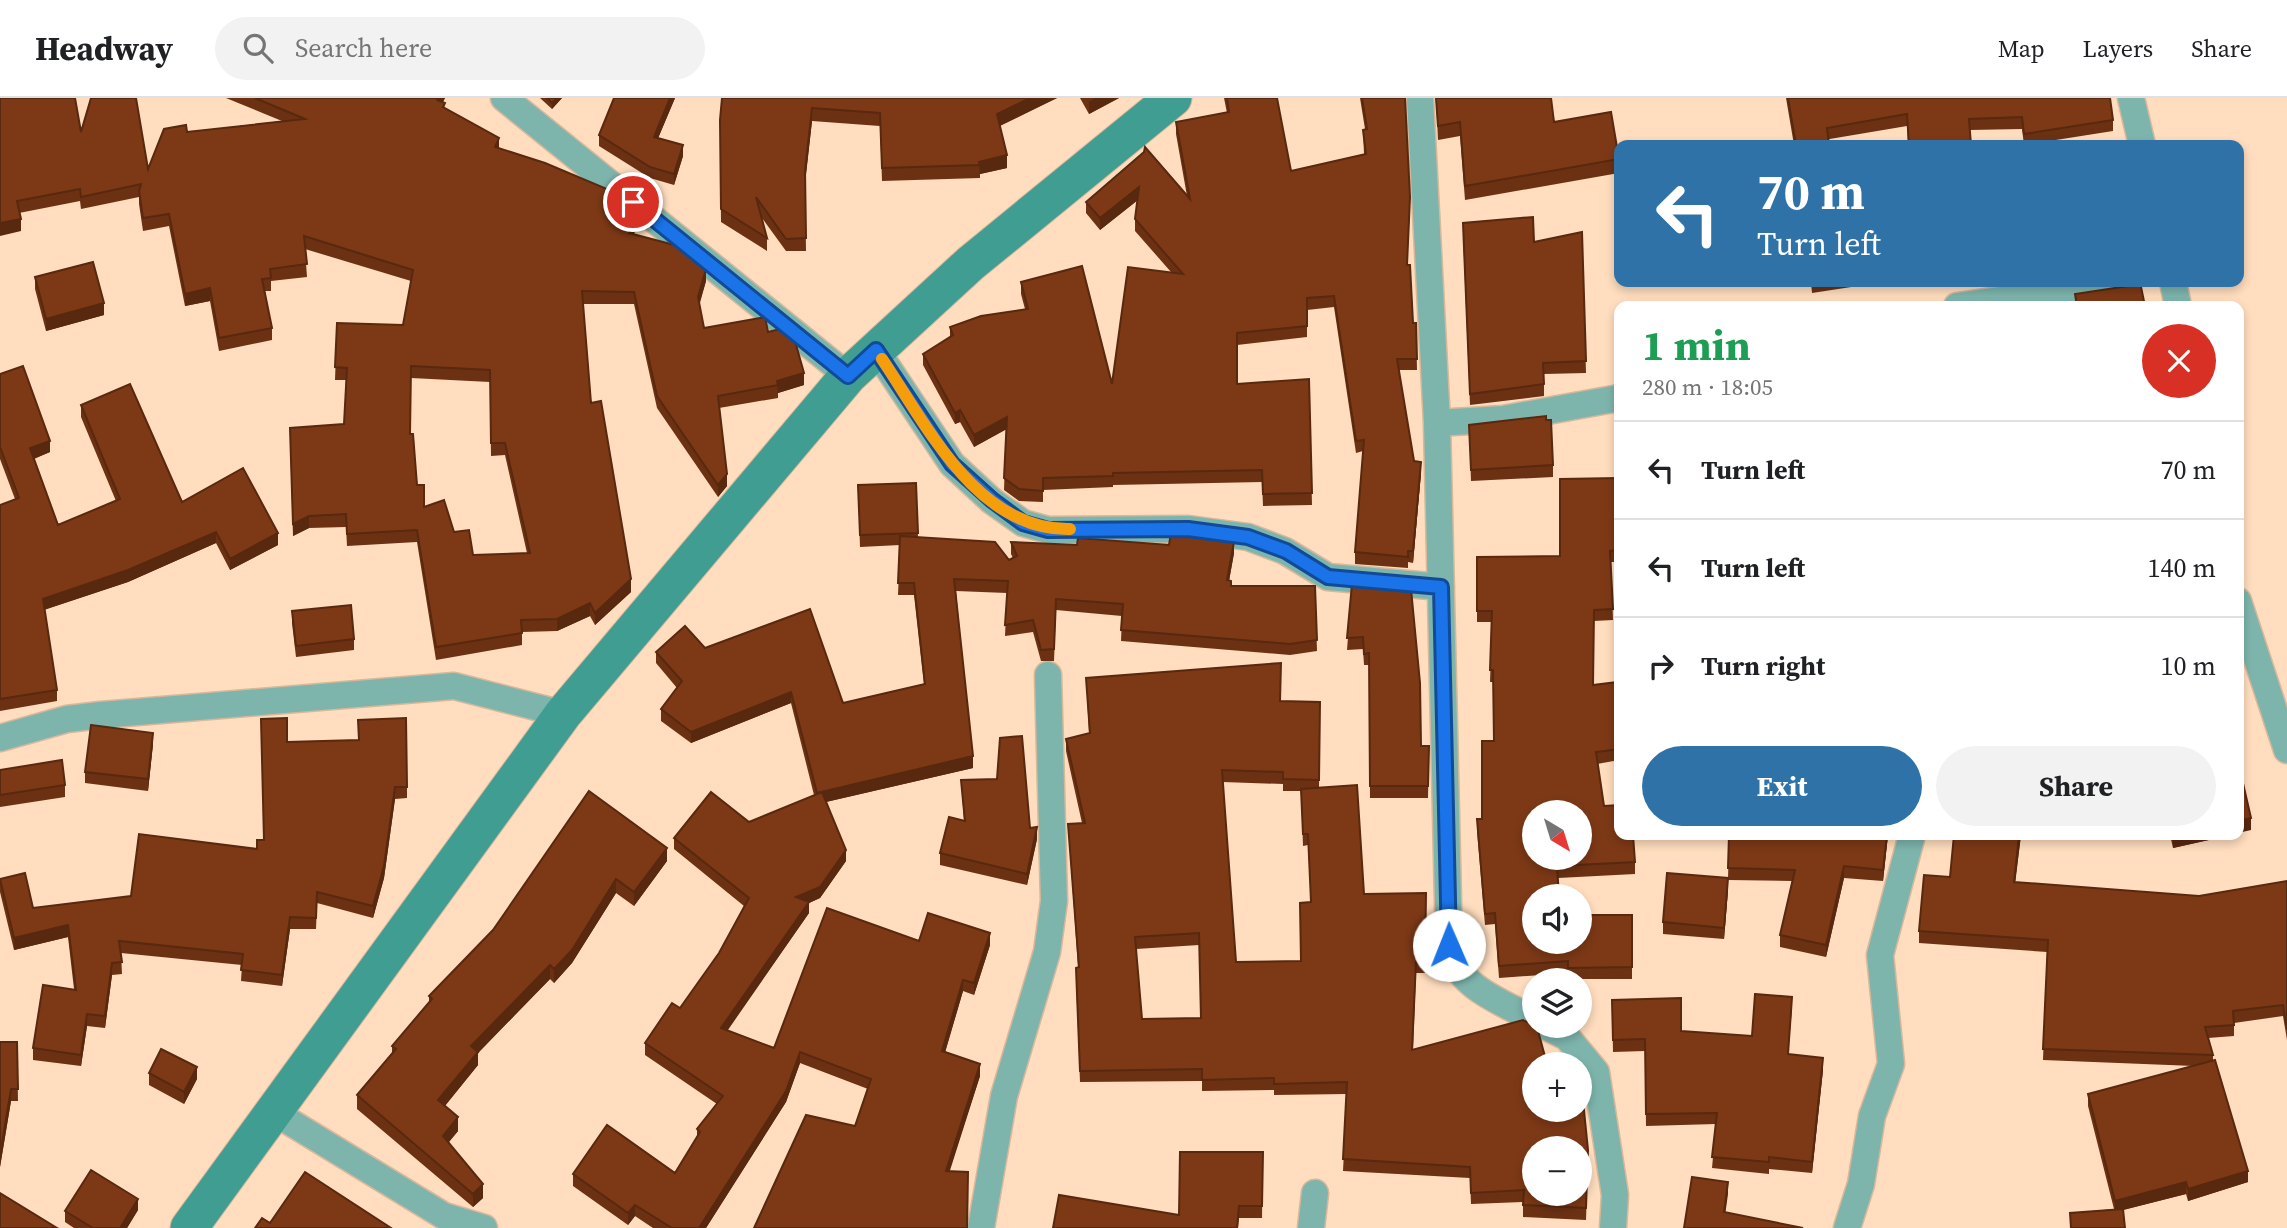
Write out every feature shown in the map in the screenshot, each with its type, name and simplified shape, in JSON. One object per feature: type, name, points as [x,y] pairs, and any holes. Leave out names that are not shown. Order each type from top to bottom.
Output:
[{"type":"main road","points":[[189,1228],[563,715],[848,376],[971,263],[1172,98]]},
{"type":"street","points":[[503,98],[848,376]]},
{"type":"street","points":[[1420,98],[1437,423],[1451,956],[1472,985],[1522,1013]]},
{"type":"street","points":[[2131,98],[2141,140]]},
{"type":"street","points":[[1992,301],[2091,287]]},
{"type":"street","points":[[876,350],[952,464],[992,500],[1023,523],[1048,530],[1163,528],[1248,537],[1286,551],[1328,577],[1441,587]]},
{"type":"street","points":[[1437,423],[1503,419],[1614,399]]},
{"type":"street","points":[[2244,619],[2287,750]]},
{"type":"street","points":[[981,1228],[1004,1096],[1043,965],[1054,901],[1048,675]]},
{"type":"street","points":[[0,738],[67,719],[90,716],[454,686],[563,715]]},
{"type":"street","points":[[1847,1228],[1861,1184],[1872,1116],[1882,1086],[1890,1075],[1880,955],[1911,840]]},
{"type":"street","points":[[1568,1038],[1595,1072],[1615,1195],[1613,1228]]},
{"type":"street","points":[[272,1111],[443,1216],[484,1228]]},
{"type":"street","points":[[1311,1228],[1315,1193]]},
{"type":"building","points":[[0,98],[75,98],[81,132],[91,98],[136,98],[148,169],[164,129],[186,125],[187,132],[305,119],[255,98],[438,98],[437,100],[445,103],[443,107],[499,138],[495,147],[545,163],[607,189],[637,214],[629,233],[678,246],[706,269],[698,297],[704,328],[765,317],[768,332],[780,329],[795,341],[804,373],[777,381],[778,385],[718,396],[727,474],[718,485],[657,396],[634,292],[582,291],[591,403],[601,401],[631,579],[595,613],[590,603],[557,619],[521,620],[522,633],[436,647],[417,530],[347,534],[346,514],[309,516],[293,524],[290,428],[344,424],[347,368],[335,367],[337,323],[403,325],[413,270],[304,236],[307,264],[270,269],[271,278],[262,279],[272,328],[219,338],[210,288],[185,294],[169,214],[143,218],[139,191],[141,184],[81,197],[80,189],[17,201],[21,219],[0,223]],"holes":[[[411,366],[490,370],[491,443],[505,443],[530,553],[473,555],[469,530],[454,532],[444,500],[424,507],[424,485],[417,485],[413,434],[410,434]]]},
{"type":"building","points":[[614,98],[670,98],[654,137],[683,145],[674,174],[650,167],[599,135]]},
{"type":"building","points":[[722,98],[1030,98],[997,114],[1007,155],[979,162],[980,165],[882,168],[880,113],[812,108],[805,171],[806,238],[786,239],[756,197],[767,238],[721,209]]},
{"type":"building","points":[[1227,98],[1277,98],[1291,171],[1366,154],[1363,130],[1367,129],[1362,98],[1405,98],[1410,197],[1407,265],[1410,265],[1417,359],[1397,359],[1414,461],[1421,462],[1413,551],[1408,551],[1408,557],[1355,552],[1364,440],[1356,441],[1334,296],[1307,298],[1307,326],[1237,333],[1237,384],[1309,379],[1312,493],[1263,494],[1262,470],[1113,473],[1113,476],[1043,478],[1043,491],[1019,489],[1004,478],[1007,417],[974,435],[960,410],[955,413],[923,354],[953,335],[950,327],[981,316],[1028,309],[1021,282],[1082,266],[1112,384],[1128,267],[1183,274],[1135,219],[1139,187],[1100,218],[1086,202],[1144,152],[1145,147],[1190,199],[1176,122],[1229,112]]},
{"type":"building","points":[[1436,98],[1551,98],[1554,122],[1611,112],[1616,140],[1614,160],[1465,186],[1460,122],[1438,126]]},
{"type":"building","points":[[1788,98],[2110,98],[2113,120],[2024,134],[2022,117],[1969,119],[1971,140],[1909,140],[1907,114],[1827,128],[1828,140],[1795,140]]},
{"type":"building","points":[[1533,217],[1534,242],[1582,232],[1586,361],[1543,363],[1544,384],[1470,394],[1463,223]]},
{"type":"building","points":[[93,262],[104,303],[46,319],[35,277]]},
{"type":"building","points":[[2141,287],[2144,301],[2076,301],[2075,294]]},
{"type":"building","points":[[23,366],[50,441],[30,448],[58,525],[120,499],[81,405],[130,384],[182,502],[243,468],[278,533],[230,559],[216,532],[128,570],[43,599],[57,690],[0,699],[0,505],[19,498],[0,447],[0,374]]},
{"type":"building","points":[[1546,416],[1546,420],[1551,420],[1553,465],[1471,470],[1469,425]]},
{"type":"building","points":[[1614,478],[1614,551],[1610,551],[1613,609],[1594,610],[1593,685],[1614,682],[1614,750],[1596,752],[1604,806],[1614,805],[1614,840],[1633,840],[1635,862],[1592,864],[1592,800],[1522,800],[1522,870],[1557,870],[1558,884],[1522,884],[1522,954],[1592,954],[1592,915],[1632,915],[1632,967],[1568,968],[1568,961],[1499,966],[1495,913],[1485,914],[1477,819],[1482,819],[1482,741],[1494,741],[1493,670],[1490,670],[1492,611],[1477,611],[1477,557],[1560,556],[1560,479]]},
{"type":"building","points":[[916,483],[918,533],[860,535],[858,485]]},
{"type":"building","points":[[1171,533],[1234,542],[1227,580],[1231,581],[1231,586],[1315,586],[1317,640],[1290,644],[1121,630],[1123,604],[1056,599],[1054,649],[1041,650],[1033,620],[1005,625],[1008,581],[954,579],[973,756],[817,793],[791,692],[691,732],[661,709],[682,681],[656,652],[685,626],[705,648],[810,609],[843,703],[925,684],[914,583],[898,583],[900,536],[995,542],[1009,560],[1017,556],[1011,542],[1077,545],[1078,538],[1169,545]]},
{"type":"building","points":[[1352,584],[1411,589],[1420,683],[1421,746],[1429,746],[1428,786],[1370,786],[1369,653],[1364,654],[1363,637],[1347,638]]},
{"type":"building","points":[[351,605],[354,639],[296,646],[292,611]]},
{"type":"building","points":[[1281,663],[1280,701],[1320,702],[1319,780],[1283,779],[1283,772],[1222,770],[1236,962],[1301,961],[1300,903],[1311,902],[1308,834],[1303,834],[1301,789],[1357,785],[1364,894],[1426,893],[1425,961],[1416,961],[1412,1050],[1522,1020],[1522,1038],[1540,1038],[1544,1052],[1522,1052],[1522,1122],[1585,1122],[1587,1136],[1522,1136],[1522,1190],[1471,1193],[1470,1167],[1343,1159],[1347,1082],[1274,1084],[1274,1078],[1202,1080],[1202,1069],[1080,1071],[1076,968],[1079,967],[1068,824],[1085,823],[1066,739],[1090,733],[1086,678]],"holes":[[[1199,933],[1201,1018],[1142,1019],[1135,937]]]},
{"type":"building","points":[[287,718],[287,742],[359,740],[358,720],[406,718],[407,787],[395,787],[384,866],[373,906],[317,892],[316,918],[290,917],[282,975],[241,970],[243,954],[119,941],[122,962],[112,963],[105,1016],[87,1014],[81,1055],[33,1048],[43,985],[76,990],[68,925],[14,938],[0,879],[25,873],[33,908],[131,896],[139,834],[257,849],[257,840],[264,840],[261,719]]},
{"type":"building","points":[[91,725],[153,733],[148,779],[85,772]]},
{"type":"building","points":[[1022,736],[1030,828],[1037,827],[1027,874],[940,853],[949,817],[965,821],[961,780],[997,779],[1000,738]]},
{"type":"building","points":[[62,760],[65,785],[0,795],[0,770]]},
{"type":"building","points":[[2244,788],[2251,818],[2244,820]]},
{"type":"building","points":[[589,791],[667,848],[634,892],[616,879],[572,950],[554,969],[550,965],[471,1046],[478,1052],[438,1100],[458,1117],[443,1136],[483,1184],[473,1194],[357,1095],[396,1049],[392,1046],[432,999],[429,996],[493,930]]},
{"type":"building","points":[[711,792],[749,822],[822,792],[846,850],[820,887],[796,897],[809,902],[721,1028],[774,1048],[827,908],[919,941],[928,913],[990,933],[974,983],[963,980],[942,1051],[980,1064],[946,1171],[968,1172],[967,1228],[754,1228],[806,1115],[855,1126],[871,1079],[800,1052],[786,1091],[699,1228],[672,1228],[635,1205],[628,1213],[573,1174],[607,1125],[675,1173],[700,1132],[697,1129],[723,1096],[645,1043],[672,1003],[680,1008],[719,953],[749,898],[674,838]]},
{"type":"building","points":[[1729,840],[1886,840],[1883,870],[1844,866],[1826,945],[1780,935],[1795,870],[1728,868]]},
{"type":"building","points":[[1954,840],[2018,840],[2014,882],[2199,896],[2287,881],[2287,1029],[2283,1005],[2233,1011],[2234,1025],[2205,1027],[2213,1055],[2043,1049],[2048,940],[1919,931],[1924,875],[1950,877]]},
{"type":"building","points":[[1667,873],[1728,878],[1724,928],[1663,922]]},
{"type":"building","points":[[1755,994],[1792,997],[1788,1054],[1823,1058],[1812,1162],[1769,1157],[1769,1162],[1712,1157],[1717,1113],[1646,1114],[1645,1039],[1613,1040],[1612,1000],[1681,998],[1681,1031],[1752,1036]]},
{"type":"building","points":[[0,1042],[17,1042],[18,1089],[11,1089],[0,1155]]},
{"type":"building","points":[[161,1049],[197,1067],[184,1092],[149,1073]]},
{"type":"building","points":[[2215,1060],[2248,1171],[2188,1189],[2186,1182],[2115,1201],[2088,1094]]},
{"type":"building","points":[[1180,1152],[1263,1152],[1262,1206],[1239,1206],[1237,1228],[1053,1228],[1059,1195],[1179,1215]]},
{"type":"building","points":[[91,1170],[138,1199],[120,1228],[93,1228],[65,1211]]},
{"type":"building","points":[[305,1172],[391,1228],[255,1228],[262,1218],[270,1223]]},
{"type":"building","points":[[1692,1177],[1728,1182],[1724,1212],[1803,1228],[1684,1228]]},
{"type":"building","points":[[0,1193],[57,1228],[0,1228]]},
{"type":"building","points":[[1544,1206],[1586,1206],[1586,1208]]},
{"type":"building","points":[[2123,1209],[2125,1228],[2071,1228],[2070,1213]]},
{"type":"slow traffic","points":[[882,359],[952,464],[992,500],[1023,523],[1048,530],[1070,529]]},
{"type":"route","points":[[633,202],[848,376],[876,350],[952,464],[992,500],[1023,523],[1048,530],[1188,529],[1248,537],[1286,551],[1328,577],[1441,587],[1449,945]]}]
